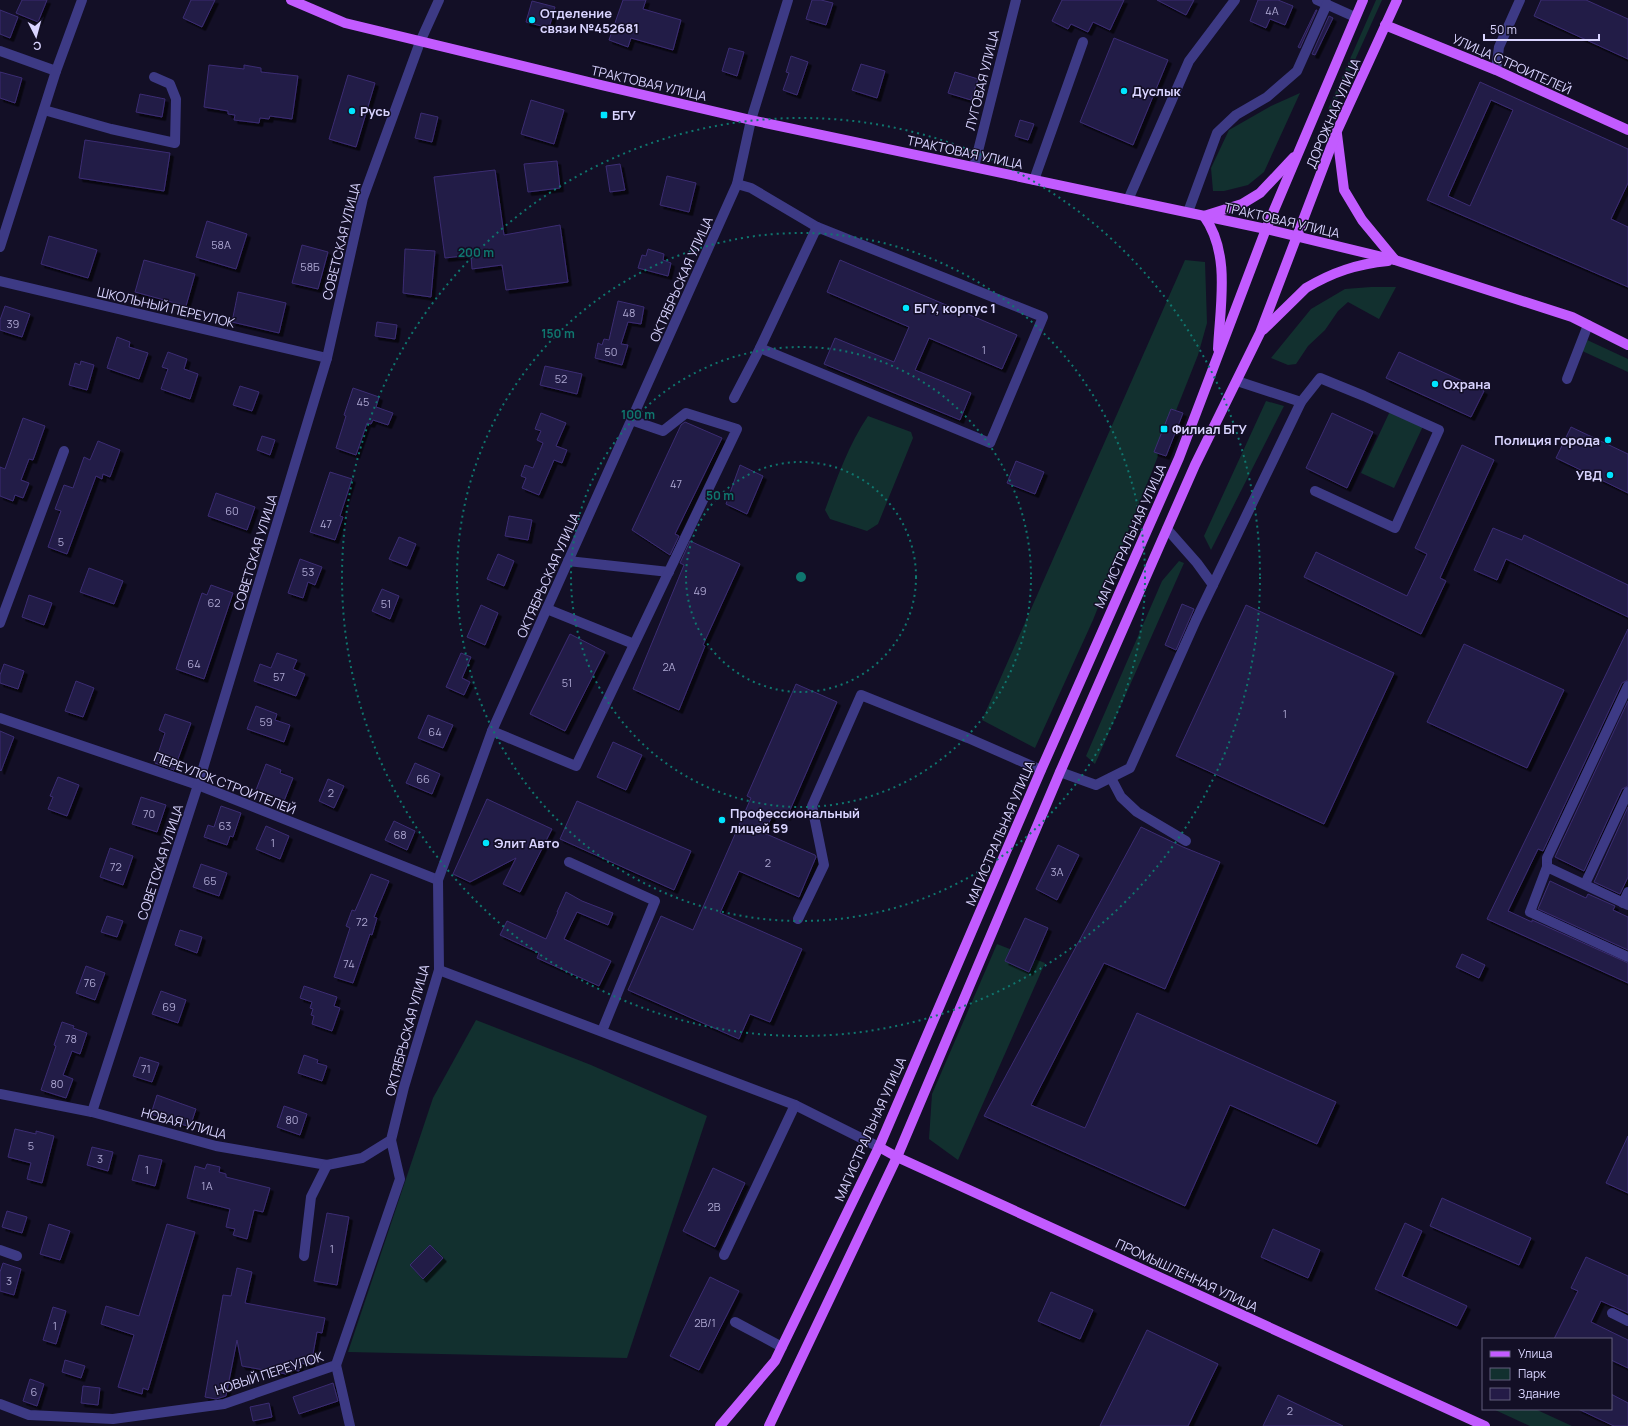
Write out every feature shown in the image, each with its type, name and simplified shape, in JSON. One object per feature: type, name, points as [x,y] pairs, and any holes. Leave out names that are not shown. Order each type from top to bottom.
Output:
[{"type":"main road","name":"ТРАКТОВАЯ УЛИЦА","points":[[291,0],[345,23],[751,120],[1188,212],[1396,260],[1572,317],[1628,345]]},
{"type":"main road","name":"ДОРОЖНАЯ УЛИЦА","points":[[1266,229],[1363,0]]},
{"type":"main road","name":"ДОРОЖНАЯ УЛИЦА","points":[[1297,237],[1337,131],[1397,0]]},
{"type":"main road","name":"УЛИЦА СТРОИТЕЛЕЙ","points":[[1386,24],[1496,70],[1628,130]]},
{"type":"main road","points":[[1337,131],[1344,190],[1362,220],[1396,260]]},
{"type":"main road","points":[[1218,359],[1222,273],[1219,248],[1212,227],[1204,216],[1242,204],[1260,193],[1299,152]]},
{"type":"main road","name":"МАГИСТРАЛЬНАЯ УЛИЦА","points":[[720,1426],[775,1362],[879,1146],[1041,770],[1179,458],[1218,359],[1266,229]]},
{"type":"main road","points":[[769,1426],[897,1157],[1060,772],[1195,465],[1260,333],[1297,237]]},
{"type":"main road","points":[[1260,333],[1306,288],[1333,273],[1368,263],[1396,260]]},
{"type":"main road","name":"ПРОМЫШЛЕННАЯ УЛИЦА","points":[[879,1146],[897,1157],[1485,1426]]},
{"type":"street","points":[[0,247],[56,71],[82,0]]},
{"type":"street","name":"СОВЕТСКАЯ УЛИЦА","points":[[92,1112],[198,785],[326,358],[363,198],[420,42],[439,0]]},
{"type":"street","name":"ОКТЯБРЬСКАЯ УЛИЦА","points":[[391,1140],[404,1087],[439,970],[438,880],[492,732],[738,184],[751,120],[788,0]]},
{"type":"street","name":"ЛУГОВАЯ УЛИЦА","points":[[974,167],[1016,0]]},
{"type":"street","points":[[1128,200],[1189,61],[1235,0]]},
{"type":"street","points":[[1496,70],[1499,47],[1520,0]]},
{"type":"street","points":[[1188,212],[1217,133],[1236,115],[1267,97],[1297,71],[1322,2],[1355,17]]},
{"type":"street","points":[[1034,180],[1083,42]]},
{"type":"street","points":[[0,51],[56,71]]},
{"type":"street","points":[[44,110],[111,129],[175,143],[176,99],[170,84],[154,77]]},
{"type":"street","points":[[738,184],[751,188],[817,227],[1043,317],[990,443],[760,348]]},
{"type":"street","points":[[734,398],[760,348],[817,227]]},
{"type":"street","name":"ШКОЛЬНЫЙ ПЕРЕУЛОК","points":[[0,281],[326,358]]},
{"type":"street","points":[[1567,379],[1588,325]]},
{"type":"street","points":[[1060,772],[1096,785],[1130,768],[1213,585],[1300,402],[1320,378],[1364,396],[1438,430],[1395,528],[1315,490]]},
{"type":"street","points":[[1237,380],[1300,402]]},
{"type":"street","points":[[492,732],[576,766],[736,429],[686,413],[663,430],[631,420]]},
{"type":"street","points":[[0,623],[64,451]]},
{"type":"street","points":[[1167,529],[1197,562],[1213,585]]},
{"type":"street","points":[[568,561],[669,572]]},
{"type":"street","points":[[547,609],[634,644]]},
{"type":"street","points":[[1628,686],[1547,858],[1547,867],[1530,912],[1628,958]]},
{"type":"street","points":[[798,919],[824,865],[812,806],[861,695],[968,738],[1041,770]]},
{"type":"street","name":"ПЕРЕУЛОК СТРОИТЕЛЕЙ","points":[[0,718],[198,785],[438,880]]},
{"type":"street","points":[[1111,778],[1121,797],[1137,812],[1186,841]]},
{"type":"street","points":[[1585,884],[1628,792]]},
{"type":"street","points":[[569,862],[655,901],[602,1031]]},
{"type":"street","points":[[1547,867],[1626,904],[1628,892]]},
{"type":"street","points":[[439,970],[795,1105],[879,1146]]},
{"type":"street","name":"НОВАЯ УЛИЦА","points":[[0,1094],[92,1112],[216,1146],[327,1166],[362,1158],[391,1140]]},
{"type":"street","points":[[724,1255],[795,1105]]},
{"type":"street","name":"НОВЫЙ ПЕРЕУЛОК","points":[[0,1404],[29,1415],[113,1420],[224,1404],[336,1365],[400,1179],[391,1140]]},
{"type":"street","points":[[304,1256],[311,1197],[327,1166]]},
{"type":"street","points":[[0,1250],[18,1256]]},
{"type":"street","points":[[1612,1313],[1628,1320]]},
{"type":"street","points":[[735,1322],[782,1347]]},
{"type":"street","points":[[336,1365],[350,1426]]},
{"type":"green space","points":[[1376,0],[1382,0],[1332,111],[1328,109]]},
{"type":"green space","points":[[1300,93],[1264,172],[1248,185],[1224,191],[1213,191],[1211,168],[1229,130],[1271,106]]},
{"type":"green space","points":[[1185,260],[1205,262],[1207,323],[1198,355],[1093,620],[1035,748],[982,720]]},
{"type":"green space","points":[[1396,287],[1379,319],[1348,302],[1338,311],[1325,330],[1308,346],[1296,364],[1288,365],[1271,358],[1311,309],[1345,289]]},
{"type":"green space","points":[[1585,339],[1628,359],[1628,372],[1580,350]]},
{"type":"green space","points":[[1266,401],[1284,406],[1211,550],[1204,536]]},
{"type":"green space","points":[[1391,409],[1424,424],[1394,488],[1361,473]]},
{"type":"green space","points":[[868,416],[911,432],[913,438],[878,524],[867,531],[830,519],[825,510],[849,450]]},
{"type":"green space","points":[[1179,561],[1184,563],[1095,764],[1086,756],[1162,581]]},
{"type":"green space","points":[[997,944],[1045,963],[958,1160],[929,1139],[932,1094]]},
{"type":"green space","points":[[476,1020],[591,1065],[707,1116],[627,1358],[348,1352],[433,1098]]},
{"type":"green space","points":[[1495,1410],[1537,1410],[1572,1426],[1530,1426]]},
{"type":"building","points":[[22,0],[47,0],[38,22],[16,13]]},
{"type":"building","points":[[191,0],[215,0],[202,27],[183,18]]},
{"type":"building","points":[[623,0],[646,0],[643,9],[681,20],[673,50],[631,38],[628,47],[609,40]]},
{"type":"building","points":[[812,0],[821,0],[833,3],[826,25],[806,19]]},
{"type":"building","points":[[1062,0],[1124,0],[1110,30],[1093,22],[1088,32],[1071,24],[1068,29],[1052,21]]},
{"type":"building","points":[[1157,0],[1194,0],[1186,15]]},
{"type":"building","points":[[1258,0],[1278,0],[1293,6],[1285,25],[1270,19],[1266,28],[1250,21]]},
{"type":"building","points":[[1541,0],[1586,0],[1628,19],[1628,59],[1534,16]]},
{"type":"building","points":[[532,1],[555,7],[549,28],[526,22]]},
{"type":"building","points":[[0,10],[18,17],[10,38],[0,34]]},
{"type":"building","points":[[1317,10],[1300,48],[1298,47]]},
{"type":"building","points":[[1329,16],[1333,18],[1315,55],[1312,54]]},
{"type":"building","name":"Дуслык","points":[[1114,38],[1168,60],[1133,145],[1080,122]]},
{"type":"building","points":[[729,48],[744,52],[737,76],[722,71]]},
{"type":"building","points":[[791,56],[808,62],[797,95],[783,90],[789,73],[786,72]]},
{"type":"building","points":[[861,64],[885,71],[877,98],[852,90]]},
{"type":"building","points":[[209,65],[244,69],[244,65],[261,68],[261,72],[298,76],[292,119],[270,116],[269,119],[260,118],[259,123],[234,120],[235,115],[228,114],[228,111],[204,107]]},
{"type":"building","points":[[0,72],[22,78],[15,103],[0,98]]},
{"type":"building","points":[[955,72],[978,79],[971,100],[948,93]]},
{"type":"building","name":"Русь","points":[[348,75],[375,83],[356,147],[329,139]]},
{"type":"building","points":[[1480,82],[1628,149],[1628,183],[1611,219],[1628,227],[1628,287],[1427,200]],"holes":[[[1491,100],[1513,110],[1470,206],[1448,196]]]},
{"type":"building","points":[[140,94],[165,99],[162,117],[136,112]]},
{"type":"building","points":[[531,100],[564,110],[554,144],[521,134]]},
{"type":"building","points":[[421,113],[438,117],[432,142],[415,138]]},
{"type":"building","points":[[1020,120],[1034,124],[1028,140],[1015,136]]},
{"type":"building","points":[[85,140],[170,153],[164,191],[79,178]]},
{"type":"building","points":[[557,161],[560,188],[528,192],[524,164]]},
{"type":"building","points":[[620,164],[625,190],[610,192],[606,166]]},
{"type":"building","points":[[495,170],[504,235],[560,225],[568,282],[506,290],[502,265],[472,269],[471,255],[445,258],[434,177]]},
{"type":"building","points":[[667,176],[696,183],[689,212],[660,205]]},
{"type":"building","points":[[207,221],[247,234],[236,269],[196,257]]},
{"type":"building","points":[[49,236],[97,250],[88,278],[41,264]]},
{"type":"building","points":[[302,245],[328,252],[318,289],[292,283]]},
{"type":"building","points":[[405,249],[435,251],[431,297],[403,293]]},
{"type":"building","points":[[648,249],[664,254],[663,260],[671,263],[668,276],[638,268],[642,255],[646,256]]},
{"type":"building","points":[[144,260],[195,274],[186,306],[135,292]]},
{"type":"building","points":[[840,260],[1017,335],[1002,369],[929,338],[915,370],[971,393],[960,420],[824,364],[835,338],[894,362],[909,327],[827,292]]},
{"type":"building","points":[[238,292],[286,303],[279,333],[232,322]]},
{"type":"building","points":[[618,301],[644,307],[641,324],[628,322],[621,344],[628,345],[622,365],[595,358],[598,343],[602,345],[604,339],[609,340]]},
{"type":"building","points":[[5,306],[30,314],[22,337],[0,330],[0,320]]},
{"type":"building","points":[[377,322],[397,325],[395,339],[375,336]]},
{"type":"building","points":[[117,337],[130,342],[129,347],[148,353],[139,379],[107,368]]},
{"type":"building","points":[[168,352],[187,359],[184,369],[198,374],[190,399],[161,389],[168,369],[162,367]]},
{"type":"building","name":"Охрана","points":[[1399,352],[1484,391],[1471,417],[1386,378]]},
{"type":"building","points":[[81,361],[94,365],[87,390],[69,385],[75,363],[80,365]]},
{"type":"building","points":[[545,366],[582,374],[577,394],[540,385]]},
{"type":"building","points":[[240,386],[259,392],[252,411],[233,405]]},
{"type":"building","points":[[353,388],[379,397],[376,407],[393,413],[388,425],[373,420],[371,424],[367,423],[356,455],[336,448],[346,416],[344,415]]},
{"type":"building","points":[[1171,409],[1183,413],[1166,456],[1154,452]]},
{"type":"building","points":[[541,413],[566,423],[556,446],[567,450],[562,463],[554,460],[539,495],[522,488],[526,478],[521,476],[525,465],[533,468],[543,443],[537,440],[541,431],[535,429]]},
{"type":"building","points":[[1332,413],[1373,432],[1347,488],[1306,468]]},
{"type":"building","points":[[23,418],[45,426],[33,460],[29,459],[21,480],[29,483],[23,498],[15,495],[13,501],[0,496],[0,467],[5,469]]},
{"type":"building","points":[[685,422],[722,438],[675,534],[679,536],[670,555],[632,530],[681,425]]},
{"type":"building","name":"УВД","points":[[1571,427],[1628,454],[1628,493],[1556,458]]},
{"type":"building","points":[[262,436],[275,440],[270,455],[257,450]]},
{"type":"building","points":[[98,441],[120,450],[110,477],[103,474],[102,479],[96,476],[67,554],[48,547],[61,511],[55,509],[64,485],[73,488],[84,457],[90,460]]},
{"type":"building","points":[[1462,445],[1494,460],[1440,578],[1446,581],[1421,634],[1304,577],[1316,552],[1407,596],[1427,554],[1415,548]]},
{"type":"building","points":[[1016,461],[1044,472],[1035,494],[1007,483]]},
{"type":"building","points":[[740,465],[763,476],[747,514],[726,504]]},
{"type":"building","points":[[330,472],[352,479],[340,516],[343,517],[335,540],[310,532]]},
{"type":"building","points":[[216,493],[255,507],[247,530],[208,516]]},
{"type":"building","points":[[509,516],[532,520],[528,540],[505,536]]},
{"type":"building","points":[[1493,528],[1522,540],[1524,535],[1628,585],[1628,617],[1506,559],[1497,580],[1474,570]]},
{"type":"building","points":[[399,537],[416,544],[407,566],[389,559]]},
{"type":"building","points":[[690,541],[740,564],[703,645],[705,646],[679,710],[633,689],[684,565],[680,563]]},
{"type":"building","points":[[498,554],[514,561],[504,586],[487,579]]},
{"type":"building","points":[[300,559],[322,567],[315,585],[308,582],[303,598],[288,593]]},
{"type":"building","points":[[89,568],[123,581],[114,604],[80,592]]},
{"type":"building","points":[[211,585],[233,593],[204,679],[176,669],[202,593],[207,595]]},
{"type":"building","points":[[382,589],[399,596],[390,619],[372,611]]},
{"type":"building","points":[[29,595],[52,603],[44,625],[22,617]]},
{"type":"building","points":[[1182,604],[1194,609],[1176,650],[1165,645]]},
{"type":"building","points":[[481,605],[498,613],[485,645],[467,637]]},
{"type":"building","points":[[1246,605],[1394,673],[1324,824],[1176,756]]},
{"type":"building","points":[[1628,629],[1628,680],[1622,683],[1543,851],[1538,849],[1508,911],[1532,922],[1532,920],[1628,963],[1628,983],[1487,919]]},
{"type":"building","points":[[570,634],[605,652],[565,731],[530,714]]},
{"type":"building","points":[[1464,644],[1564,690],[1527,768],[1427,722]]},
{"type":"building","points":[[277,653],[297,660],[293,669],[305,674],[296,696],[254,681],[260,664],[271,668]]},
{"type":"building","points":[[461,653],[471,657],[462,678],[470,682],[464,695],[446,687]]},
{"type":"building","points":[[4,664],[24,671],[18,689],[0,683],[0,675]]},
{"type":"building","points":[[76,681],[94,688],[83,717],[65,711]]},
{"type":"building","points":[[796,684],[837,702],[787,817],[774,812],[764,833],[815,855],[816,857],[799,897],[739,871],[720,913],[802,949],[770,1022],[750,1014],[739,1039],[628,990],[661,916],[693,930],[751,798],[747,796]]},
{"type":"building","points":[[1628,701],[1628,786],[1622,789],[1584,871],[1555,857]]},
{"type":"building","points":[[256,706],[277,714],[275,720],[290,725],[284,742],[247,729]]},
{"type":"building","points":[[165,714],[191,723],[174,770],[155,763],[165,733],[159,730]]},
{"type":"building","points":[[428,715],[453,725],[443,748],[418,738]]},
{"type":"building","points":[[0,731],[14,737],[1,771],[0,770]]},
{"type":"building","points":[[613,742],[642,755],[626,790],[597,777]]},
{"type":"building","points":[[415,763],[440,774],[432,794],[406,783]]},
{"type":"building","points":[[266,764],[281,770],[280,773],[293,778],[284,801],[256,790]]},
{"type":"building","points":[[58,777],[79,785],[67,816],[48,809],[53,797],[50,796]]},
{"type":"building","points":[[328,779],[344,786],[334,808],[319,801]]},
{"type":"building","points":[[141,797],[166,805],[157,832],[132,824]]},
{"type":"building","points":[[487,799],[552,829],[520,892],[503,884],[516,858],[470,882],[453,874]]},
{"type":"building","points":[[577,801],[691,851],[674,890],[560,839]]},
{"type":"building","points":[[221,806],[241,813],[233,837],[230,836],[227,845],[204,837],[208,825],[214,827]]},
{"type":"building","points":[[1628,807],[1628,877],[1620,894],[1594,882]]},
{"type":"building","points":[[394,821],[415,831],[407,850],[385,840]]},
{"type":"building","points":[[266,826],[289,836],[280,859],[256,849]]},
{"type":"building","points":[[1141,827],[1183,847],[1220,862],[1165,989],[1104,963],[1031,1105],[1085,1128],[1137,1013],[1336,1102],[1317,1144],[1230,1105],[1185,1206],[984,1116]]},
{"type":"building","points":[[1058,845],[1079,855],[1057,900],[1036,889]]},
{"type":"building","points":[[110,848],[133,856],[123,885],[100,877]]},
{"type":"building","points":[[201,864],[227,873],[219,896],[193,887]]},
{"type":"building","points":[[371,874],[389,881],[374,917],[377,918],[372,935],[370,934],[353,983],[334,977],[350,928],[346,926],[352,910],[355,911]]},
{"type":"building","points":[[1550,881],[1586,898],[1588,894],[1615,906],[1613,910],[1628,917],[1628,950],[1538,909]]},
{"type":"building","points":[[566,892],[582,901],[613,913],[608,925],[577,912],[564,939],[611,961],[599,986],[537,958],[539,953],[500,935],[507,921],[546,939]]},
{"type":"building","points":[[107,916],[123,921],[117,937],[101,932]]},
{"type":"building","points":[[1025,918],[1048,928],[1029,972],[1005,961]]},
{"type":"building","points":[[180,930],[202,937],[197,953],[175,945]]},
{"type":"building","points":[[1462,954],[1485,965],[1479,978],[1456,967]]},
{"type":"building","points":[[86,966],[105,973],[95,1000],[76,993]]},
{"type":"building","points":[[304,986],[337,997],[334,1006],[340,1008],[332,1031],[312,1024],[314,1016],[311,1015],[313,1009],[310,1008],[312,1002],[300,998]]},
{"type":"building","points":[[161,991],[186,1000],[178,1023],[152,1014]]},
{"type":"building","points":[[62,1022],[87,1033],[80,1054],[72,1051],[63,1075],[73,1079],[66,1098],[41,1090],[56,1046],[54,1045]]},
{"type":"building","points":[[304,1055],[318,1060],[317,1063],[327,1066],[322,1081],[298,1073]]},
{"type":"building","points":[[140,1057],[159,1063],[152,1082],[133,1076]]},
{"type":"building","points":[[157,1095],[196,1109],[190,1127],[151,1114]]},
{"type":"building","points":[[284,1106],[307,1114],[300,1135],[277,1127]]},
{"type":"building","points":[[15,1129],[36,1134],[36,1131],[54,1136],[42,1183],[27,1179],[31,1163],[8,1157]]},
{"type":"building","points":[[1628,1136],[1628,1193],[1606,1183]]},
{"type":"building","points":[[92,1147],[113,1152],[108,1171],[87,1165]]},
{"type":"building","points":[[139,1155],[162,1160],[155,1186],[132,1180]]},
{"type":"building","points":[[207,1164],[220,1167],[219,1172],[226,1174],[226,1177],[270,1188],[263,1212],[254,1210],[247,1239],[233,1235],[235,1229],[226,1227],[230,1209],[187,1198],[195,1166],[205,1169]]},
{"type":"building","points":[[713,1168],[745,1183],[715,1247],[683,1231]]},
{"type":"building","points":[[1442,1198],[1531,1238],[1519,1265],[1430,1226]]},
{"type":"building","points":[[7,1211],[27,1217],[22,1233],[2,1227]]},
{"type":"building","points":[[327,1213],[349,1217],[337,1285],[314,1281]]},
{"type":"building","points":[[1405,1223],[1422,1231],[1402,1276],[1467,1306],[1457,1326],[1375,1289]]},
{"type":"building","points":[[49,1224],[70,1231],[60,1260],[40,1254]]},
{"type":"building","points":[[167,1224],[195,1232],[148,1390],[143,1388],[142,1394],[118,1387],[134,1335],[101,1324],[106,1306],[139,1316]]},
{"type":"building","points":[[1273,1229],[1320,1250],[1308,1278],[1261,1257]]},
{"type":"building","points":[[430,1245],[443,1258],[423,1279],[410,1265]]},
{"type":"building","points":[[1586,1257],[1628,1276],[1628,1313],[1601,1301],[1591,1322],[1628,1340],[1628,1368],[1612,1360],[1612,1338],[1554,1338],[1578,1291],[1571,1288]]},
{"type":"building","points":[[3,1263],[21,1269],[14,1295],[0,1291],[0,1272]]},
{"type":"building","points":[[237,1268],[252,1272],[245,1303],[325,1318],[322,1333],[317,1332],[311,1365],[300,1363],[299,1371],[287,1369],[286,1374],[242,1366],[237,1340],[226,1396],[216,1399],[205,1397],[223,1295],[231,1296]]},
{"type":"building","points":[[710,1277],[739,1291],[699,1370],[670,1356]]},
{"type":"building","points":[[1051,1292],[1093,1310],[1080,1339],[1038,1321]]},
{"type":"building","points":[[53,1307],[66,1311],[56,1344],[43,1340]]},
{"type":"building","points":[[1147,1330],[1218,1364],[1188,1426],[1100,1426]]},
{"type":"building","points":[[65,1360],[85,1366],[81,1378],[62,1372]]},
{"type":"building","points":[[30,1379],[44,1384],[37,1406],[23,1401]]},
{"type":"building","points":[[333,1383],[338,1401],[299,1414],[293,1397]]},
{"type":"building","points":[[83,1386],[100,1388],[98,1405],[81,1403]]},
{"type":"building","points":[[1278,1395],[1343,1426],[1263,1426]]},
{"type":"building","points":[[1612,1395],[1628,1403],[1628,1426],[1614,1426],[1580,1410],[1612,1410]]},
{"type":"building","points":[[269,1403],[272,1417],[253,1421],[250,1407]]},
{"type":"place","name":"Отделение связи №452681","points":[[532,20]]},
{"type":"place","name":"Дуслык","points":[[1124,91]]},
{"type":"place","name":"Русь","points":[[352,111]]},
{"type":"place","name":"БГУ","points":[[604,115]]},
{"type":"place","name":"БГУ, корпус 1","points":[[906,308]]},
{"type":"place","name":"Охрана","points":[[1435,384]]},
{"type":"place","name":"Филиал БГУ","points":[[1164,429]]},
{"type":"place","name":"Полиция города","points":[[1608,440]]},
{"type":"place","name":"УВД","points":[[1610,475]]},
{"type":"place","name":"Профессиональный лицей 59","points":[[722,820]]},
{"type":"place","name":"Элит Авто","points":[[486,843]]}]
